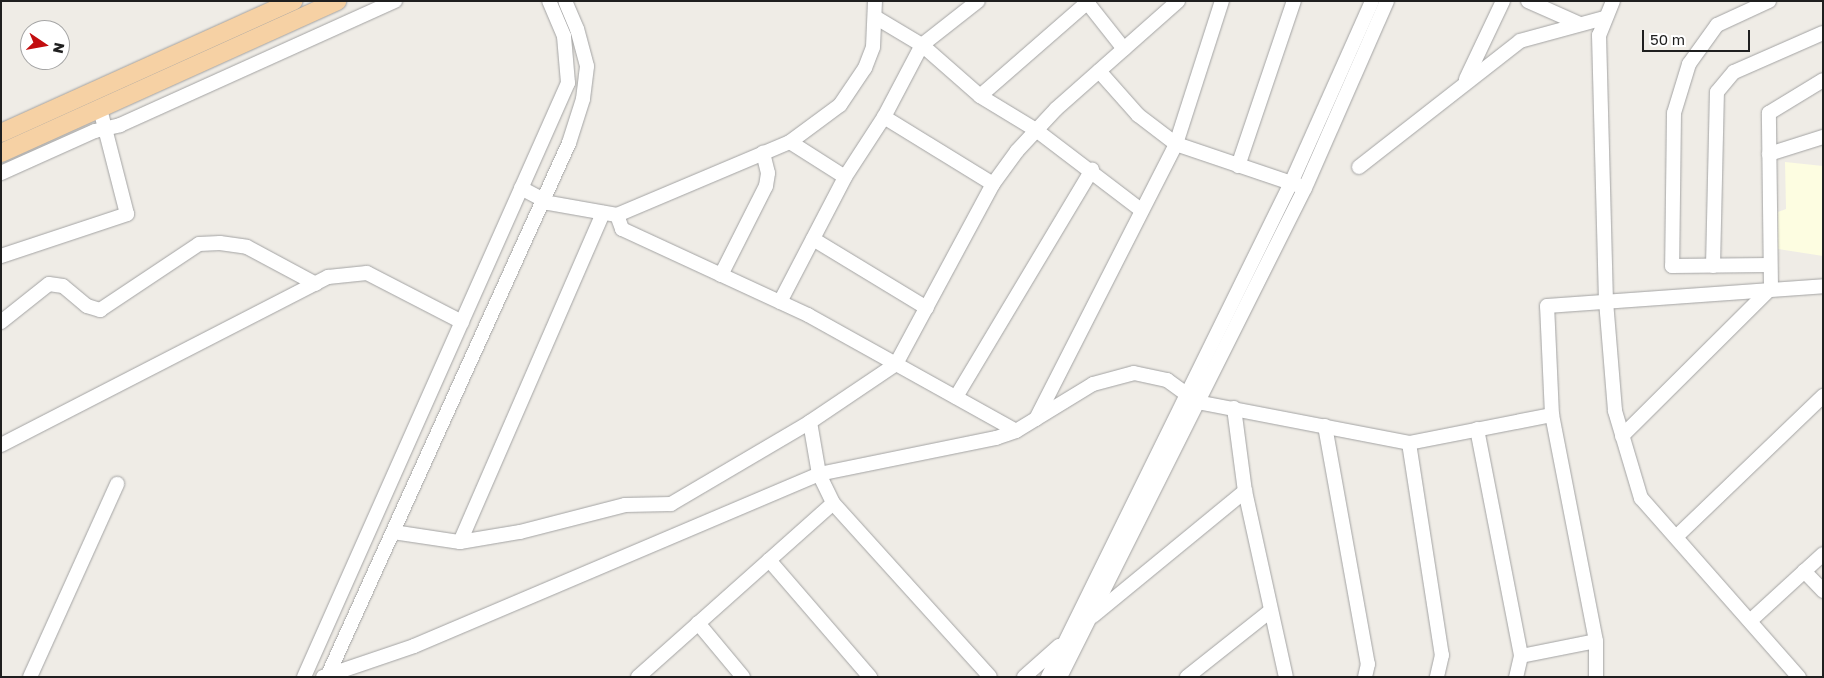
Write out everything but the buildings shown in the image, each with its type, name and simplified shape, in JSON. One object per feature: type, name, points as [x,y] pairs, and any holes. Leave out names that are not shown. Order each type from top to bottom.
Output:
[{"type":"main road","points":[[1,133],[294,1]]},
{"type":"main road","points":[[1,153],[336,1]]},
{"type":"street","points":[[1,173],[105,129],[120,125],[395,1]]},
{"type":"street","points":[[304,677],[568,83],[569,64],[564,36],[549,1]]},
{"type":"street","points":[[326,676],[569,143],[583,99],[586,74],[577,29],[565,1]]},
{"type":"street","points":[[522,188],[544,200],[610,214],[790,142],[840,105],[865,68],[873,47],[875,1]]},
{"type":"street","points":[[780,302],[845,176],[884,117],[922,45],[978,1]]},
{"type":"street","points":[[393,532],[460,542],[520,532],[625,505],[671,504],[810,422],[896,364],[993,184],[1036,130],[1178,1]]},
{"type":"street","points":[[1036,418],[1176,144],[1222,1]]},
{"type":"street","points":[[1238,166],[1294,1]]},
{"type":"street","points":[[1060,677],[1089,620],[1192,399],[1372,1]]},
{"type":"street","points":[[1048,677],[1064,642],[1305,188],[1387,1]]},
{"type":"street","points":[[1464,84],[1503,1]]},
{"type":"street","points":[[1528,1],[1580,24]]},
{"type":"street","points":[[1769,1],[1717,25],[1689,64],[1674,113],[1672,266],[1770,265]]},
{"type":"street","points":[[980,96],[1088,2],[1124,49]]},
{"type":"street","points":[[1614,2],[1604,18],[1598,35],[1606,300],[1615,411],[1641,498],[1799,677]]},
{"type":"street","points":[[875,17],[922,45],[980,96],[1036,130],[1092,170],[1141,210]]},
{"type":"street","points":[[1359,167],[1520,41],[1604,18]]},
{"type":"street","points":[[1713,266],[1717,92],[1734,72],[1823,33]]},
{"type":"street","points":[[1099,72],[1138,115],[1176,144],[1238,166],[1292,181],[1305,188]]},
{"type":"street","points":[[1622,436],[1771,288],[1769,113],[1823,80]]},
{"type":"street","points":[[1,256],[127,214],[100,109]]},
{"type":"street","points":[[884,117],[993,184]]},
{"type":"street","points":[[1769,154],[1823,137]]},
{"type":"street","points":[[790,142],[845,176]]},
{"type":"street","points":[[721,275],[766,186],[768,173],[763,154]]},
{"type":"street","points":[[956,397],[1092,170]]},
{"type":"street","points":[[610,214],[622,230],[780,302],[1016,431]]},
{"type":"street","points":[[460,542],[610,214]]},
{"type":"street","points":[[813,240],[927,308]]},
{"type":"street","points":[[1,322],[49,284],[63,286],[87,306],[100,310],[199,244],[220,243],[246,247],[316,284]]},
{"type":"street","points":[[1,445],[328,277],[367,273],[462,322]]},
{"type":"street","points":[[1596,677],[1596,641],[1552,415],[1548,306],[1771,288],[1823,286]]},
{"type":"street","points":[[326,676],[414,646],[819,474],[973,443],[1016,431],[1093,384],[1134,373],[1167,380],[1192,399],[1409,443],[1552,415]]},
{"type":"street","points":[[1676,537],[1823,396]]},
{"type":"street","points":[[1234,408],[1245,491],[1270,612],[1286,677]]},
{"type":"street","points":[[810,422],[819,474],[833,503],[990,677]]},
{"type":"street","points":[[1324,426],[1368,664],[1365,677]]},
{"type":"street","points":[[1477,429],[1521,656],[1516,677]]},
{"type":"street","points":[[1409,443],[1442,655],[1437,677]]},
{"type":"street","points":[[30,677],[117,484]]},
{"type":"street","points":[[1089,620],[1245,491]]},
{"type":"street","points":[[638,677],[833,503]]},
{"type":"street","points":[[1750,621],[1823,554]]},
{"type":"street","points":[[768,560],[870,677]]},
{"type":"street","points":[[1804,571],[1823,591]]},
{"type":"street","points":[[1187,677],[1270,612]]},
{"type":"street","points":[[698,623],[743,677]]},
{"type":"street","points":[[1521,656],[1596,641]]},
{"type":"street","points":[[1024,677],[1064,642]]},
{"type":"shaded area","points":[[1785,162],[1823,166],[1823,256],[1778,249],[1778,212],[1786,209]]}]
